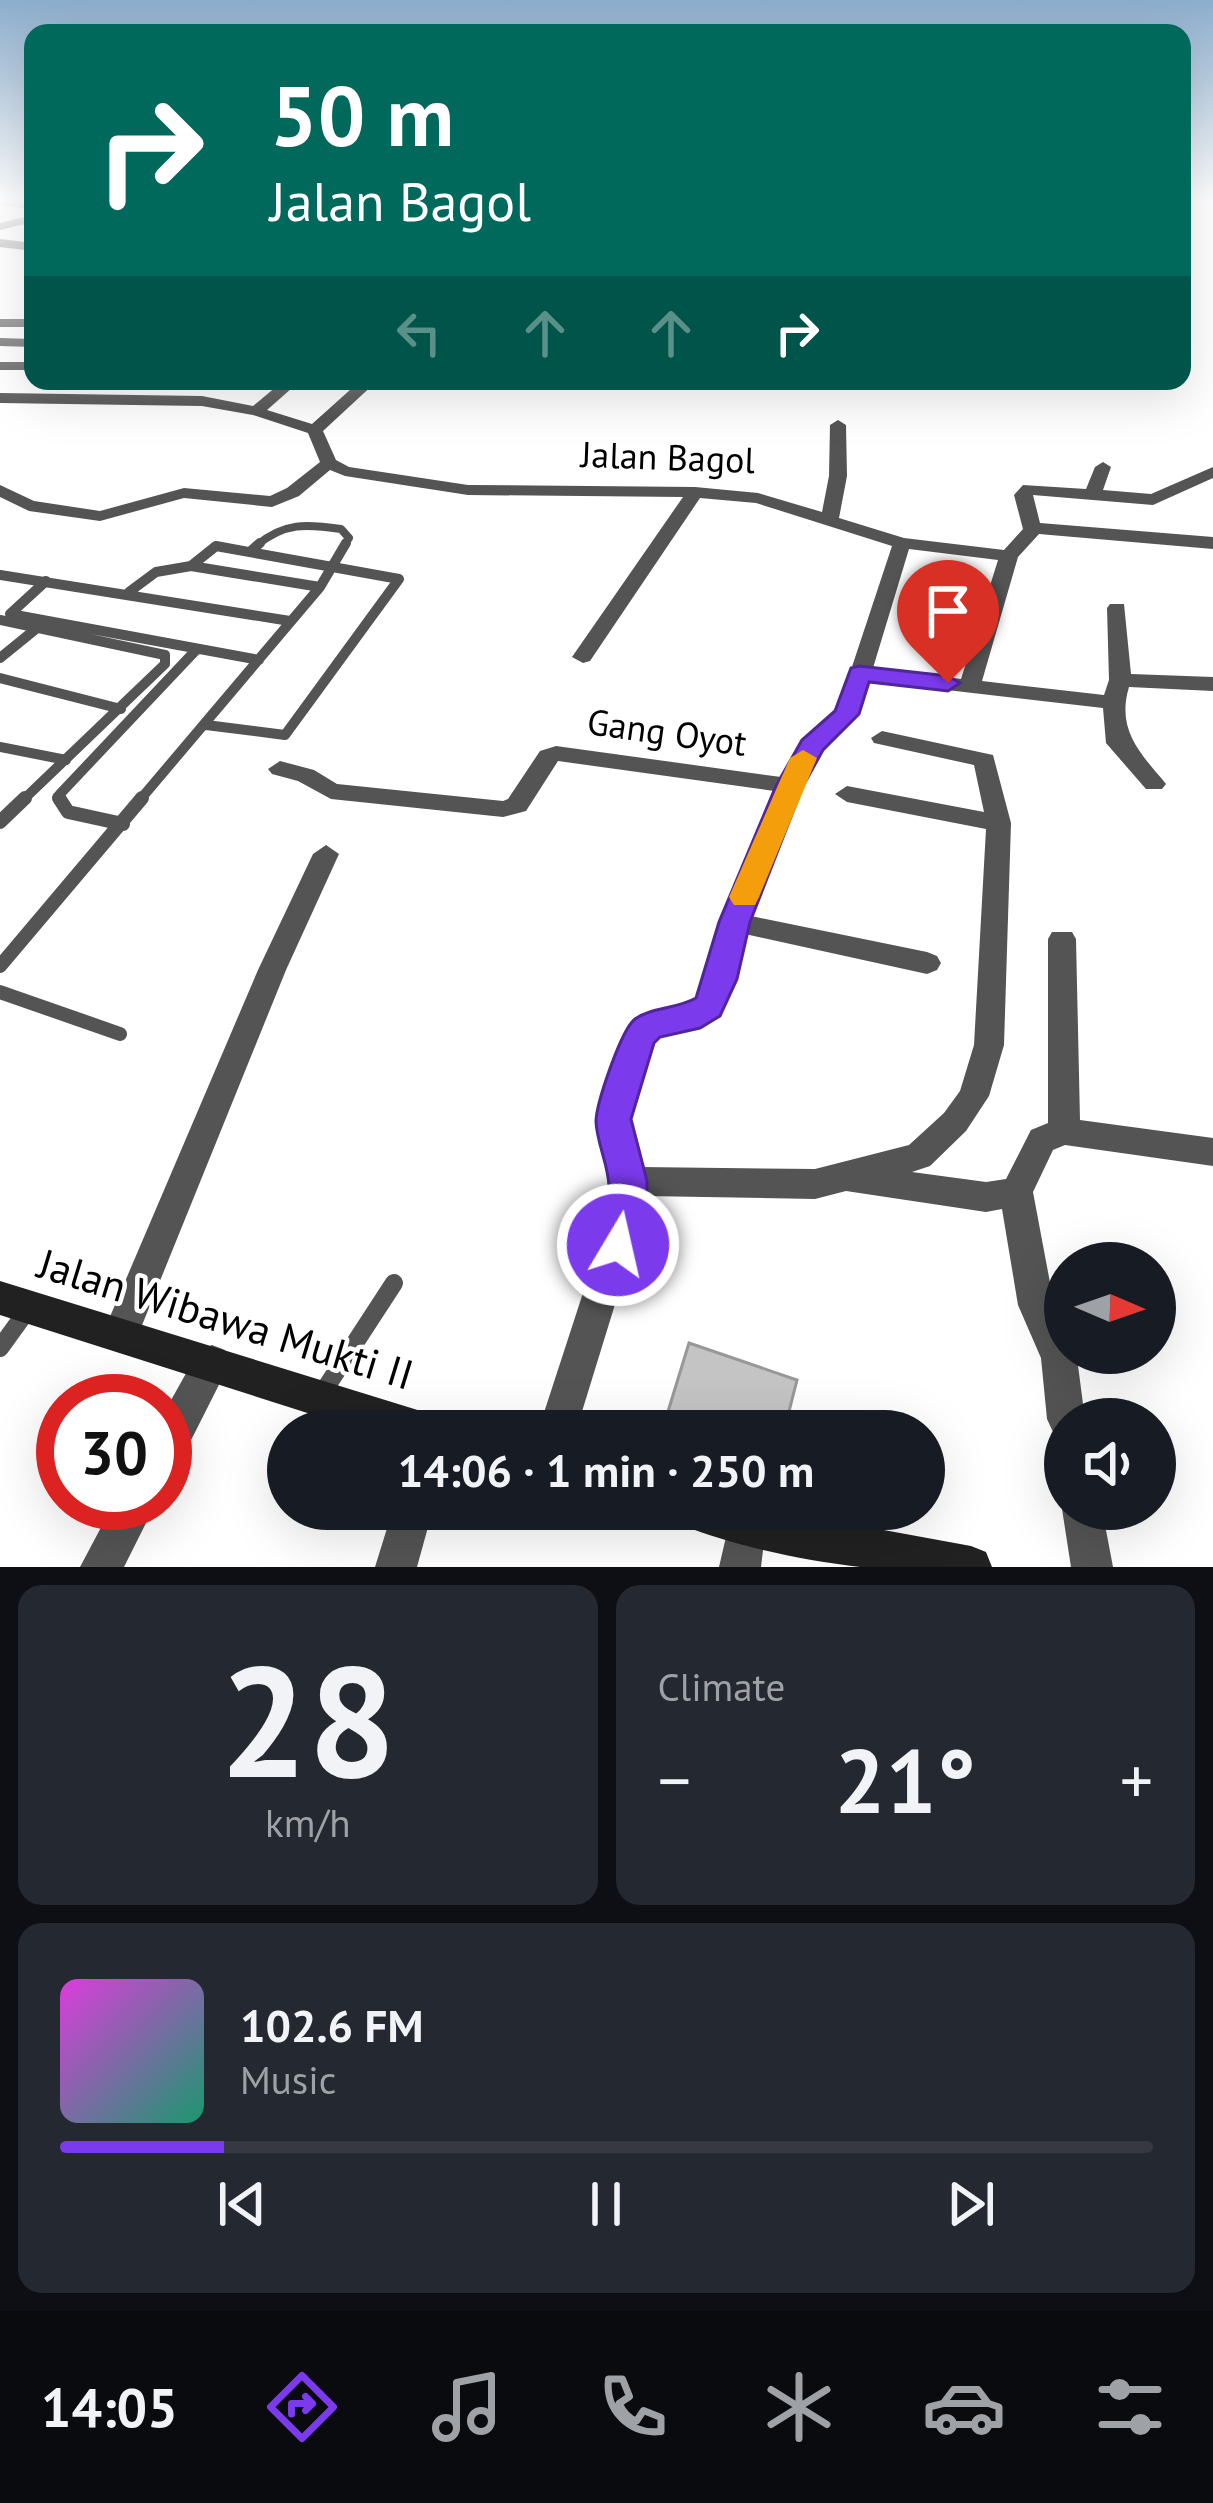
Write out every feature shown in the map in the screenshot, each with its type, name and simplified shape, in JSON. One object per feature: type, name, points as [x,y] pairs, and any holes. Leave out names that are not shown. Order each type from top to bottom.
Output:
[{"type":"main road","name":"Jalan Wibawa Mukti II","points":[[15,1302],[357,1410]]},
{"type":"main road","points":[[773,1530],[971,1567]]},
{"type":"street","points":[[202,400],[216,390]]},
{"type":"street","points":[[256,411],[281,390]]},
{"type":"street","points":[[315,430],[359,390]]},
{"type":"street","points":[[0,398],[202,400],[315,430],[329,463],[272,502],[184,493],[100,516],[29,506],[0,490]]},
{"type":"street","points":[[830,519],[838,476],[838,425]]},
{"type":"street","name":"Jalan Bagol","points":[[329,463],[367,476],[468,490],[695,492],[780,501],[902,543],[1009,556]]},
{"type":"street","points":[[1094,492],[1103,467]]},
{"type":"street","points":[[1032,528],[1025,491],[1156,499],[1179,484],[1213,472]]},
{"type":"street","points":[[583,657],[695,492]]},
{"type":"street","points":[[1032,528],[1213,543]]},
{"type":"street","points":[[970,686],[1009,556],[1032,528]]},
{"type":"street","points":[[564,1410],[628,1207],[628,1181],[614,1119],[633,1046],[650,1026],[688,1019],[708,1006],[721,979],[734,922],[790,786],[812,746],[847,714],[902,543]]},
{"type":"street","points":[[1117,608],[1118,743],[1154,784]]},
{"type":"street","points":[[859,673],[970,686],[1116,691],[1213,684]]},
{"type":"street","points":[[628,1181],[815,1184],[846,1177],[919,1156],[974,1096],[989,1045],[999,823],[985,760],[980,755],[882,738]]},
{"type":"street","name":"Gang Oyot","points":[[280,769],[307,775],[331,791],[502,809],[517,805],[548,756],[556,753],[790,786]]},
{"type":"street","points":[[847,794],[999,823]]},
{"type":"street","points":[[122,1333],[272,970],[326,854]]},
{"type":"street","points":[[734,922],[928,963]]},
{"type":"street","points":[[1062,939],[1064,1131]]},
{"type":"street","points":[[1064,1398],[1059,1358],[1036,1305],[1016,1192],[1042,1140],[1064,1131],[1213,1152]]},
{"type":"street","points":[[846,1177],[986,1197],[1016,1192]]},
{"type":"street","points":[[192,1401],[212,1364]]},
{"type":"street","points":[[101,1567],[121,1530]]},
{"type":"street","points":[[396,1567],[407,1530]]},
{"type":"street","points":[[740,1567],[745,1530]]},
{"type":"street","points":[[1086,1530],[1092,1567]]},
{"type":"lane","points":[[0,966],[320,587],[349,538],[341,529],[282,525],[252,550]]},
{"type":"lane","points":[[190,566],[216,546],[395,577],[399,583],[290,731],[279,736],[206,725]]},
{"type":"lane","points":[[129,592],[161,570],[190,566],[320,587]]},
{"type":"lane","points":[[0,575],[290,621]]},
{"type":"lane","points":[[3,615],[46,581]]},
{"type":"lane","points":[[3,615],[259,660]]},
{"type":"lane","points":[[0,822],[122,709],[164,664],[165,655],[37,628],[3,615]]},
{"type":"lane","points":[[0,658],[37,628]]},
{"type":"lane","points":[[123,824],[68,812],[59,802],[60,794],[197,649]]},
{"type":"lane","points":[[0,678],[122,709]]},
{"type":"lane","points":[[0,747],[66,760]]},
{"type":"lane","points":[[0,992],[120,1034]]},
{"type":"lane","points":[[319,1398],[394,1283]]},
{"type":"lane","points":[[0,1348],[15,1302]]},
{"type":"building","points":[[689,1343],[797,1380],[789,1410],[668,1410]]},
{"type":"slow traffic","points":[[744,897],[803,758]]},
{"type":"route","points":[[618,1245],[628,1207],[628,1181],[619,1159],[614,1119],[633,1046],[650,1026],[688,1019],[708,1006],[721,979],[734,922],[790,786],[805,754],[847,714],[859,673],[948,683]]}]
